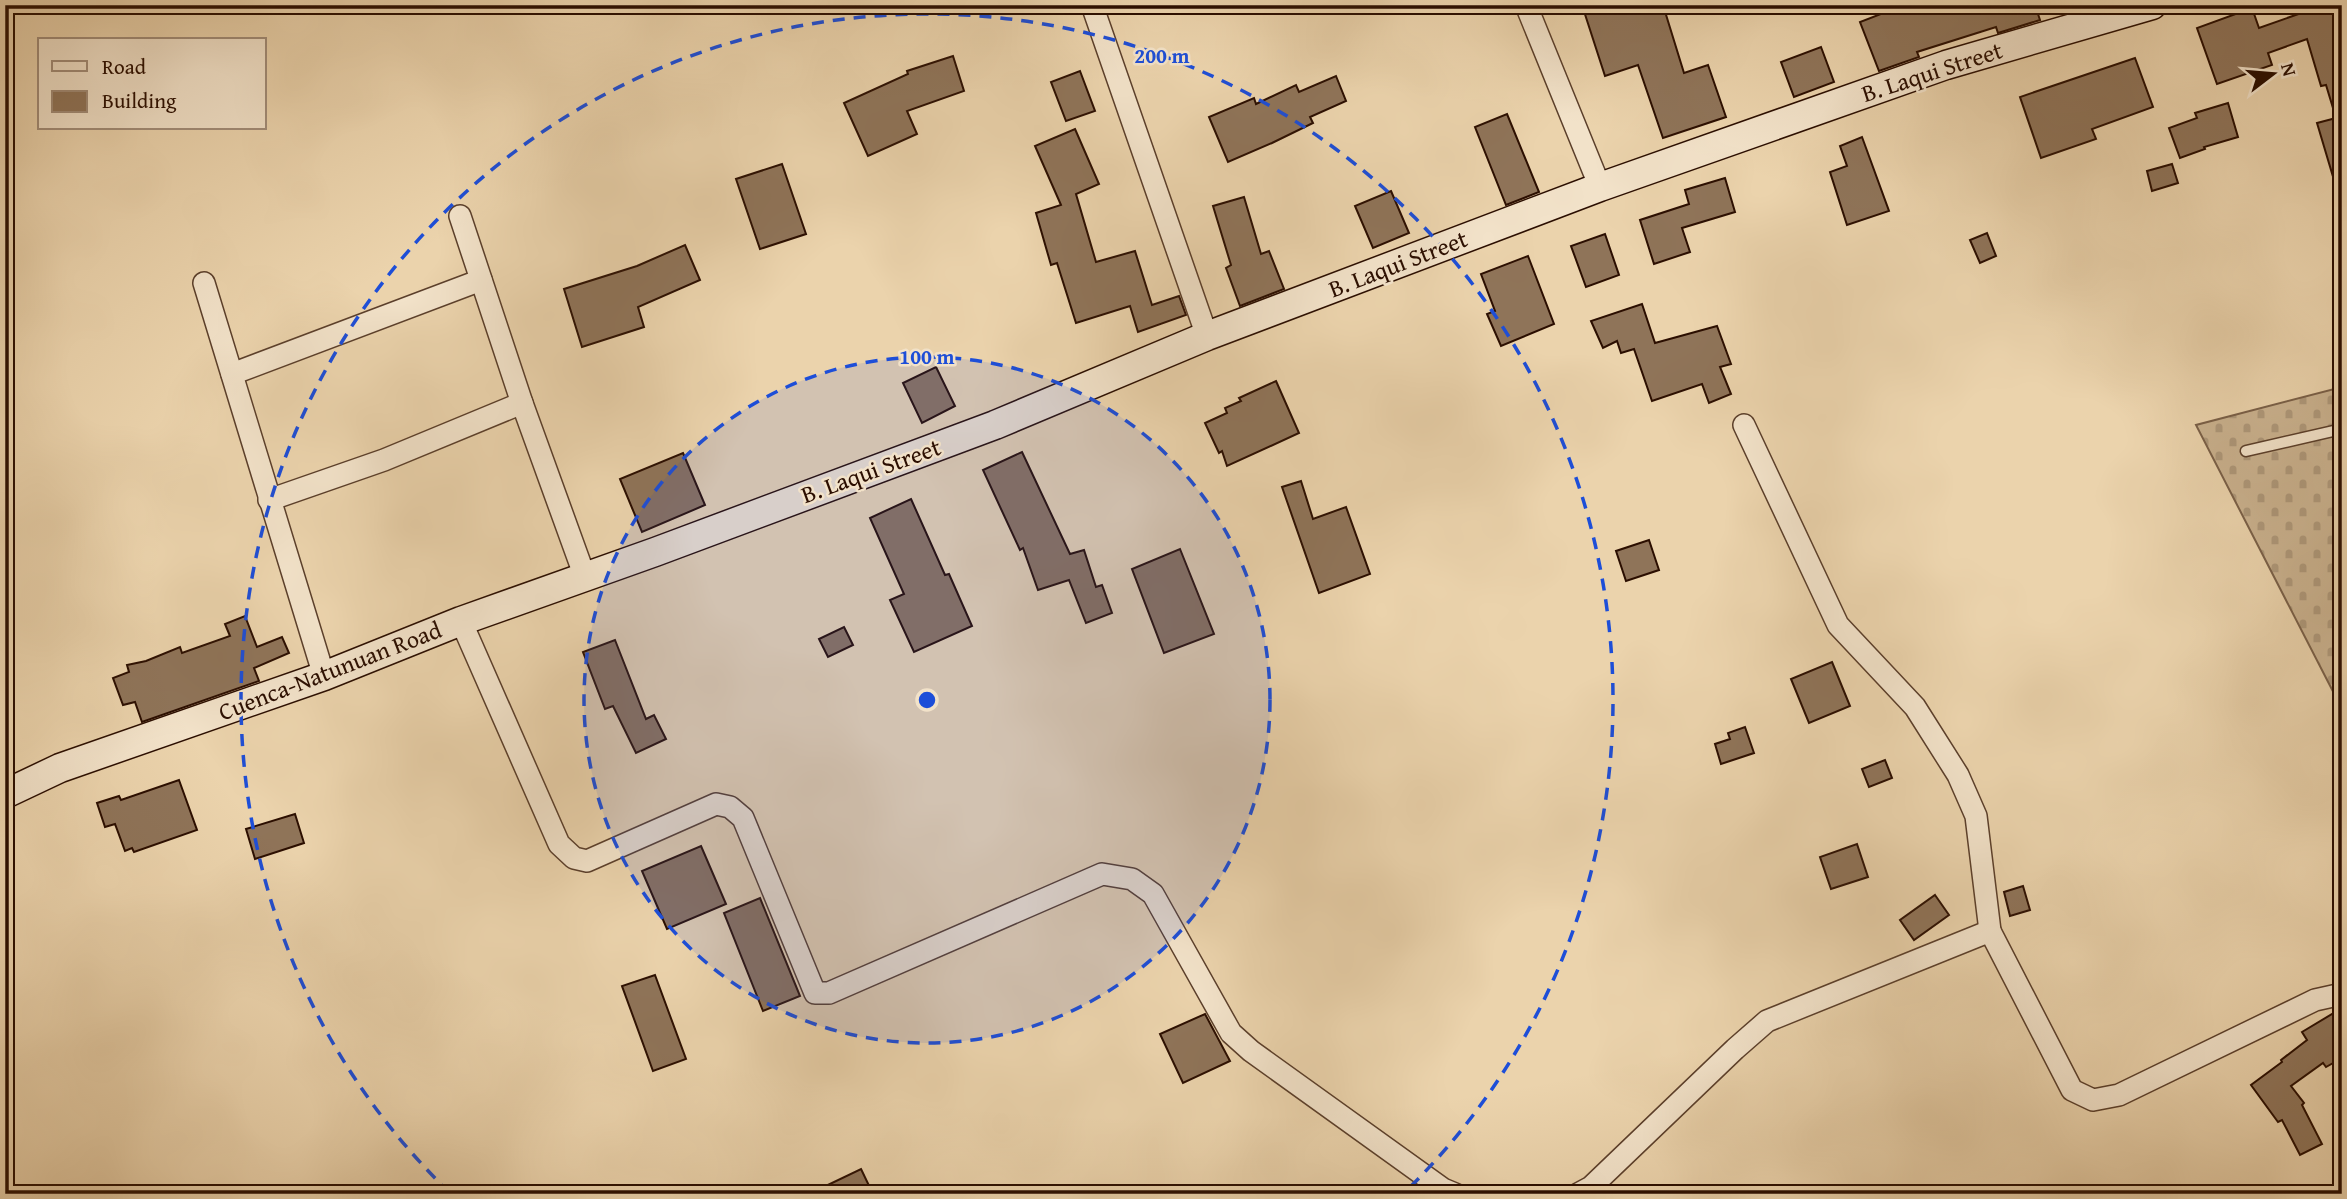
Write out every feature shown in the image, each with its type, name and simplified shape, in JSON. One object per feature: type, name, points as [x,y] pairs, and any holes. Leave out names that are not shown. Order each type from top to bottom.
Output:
[{"type":"main road","name":"B. Laqui Street","points":[[655,552],[995,425],[1207,336],[1600,187],[1946,65],[2151,5]]},
{"type":"main road","name":"Cuenca-Natunuan Road","points":[[5,794],[60,768],[324,676],[461,621],[655,552]]},
{"type":"street","points":[[1092,5],[1207,336]]},
{"type":"street","points":[[1526,5],[1600,187]]},
{"type":"street","points":[[460,216],[522,403],[585,577]]},
{"type":"street","points":[[232,374],[481,280]]},
{"type":"street","points":[[204,283],[324,676]]},
{"type":"street","points":[[269,500],[384,460],[522,403]]},
{"type":"street","points":[[1744,425],[1838,625],[1915,706],[1958,775],[1976,816],[1990,931],[2071,1090],[2093,1100],[2119,1095],[2315,1000],[2342,994]]},
{"type":"street","points":[[461,621],[559,844],[574,858],[587,861],[716,804],[730,807],[743,818],[815,993],[829,993],[1102,874],[1132,879],[1153,894],[1231,1033],[1251,1051],[1443,1189],[1455,1194]]},
{"type":"street","points":[[1578,1194],[1591,1187],[1766,1021],[1990,931]]},
{"type":"lane","points":[[2246,451],[2342,429]]},
{"type":"green space","points":[[2342,387],[2342,709],[2196,425]]},
{"type":"building","points":[[1582,5],[1663,5],[1684,73],[1708,65],[1726,117],[1663,138],[1638,65],[1605,76]]},
{"type":"building","points":[[1904,5],[2035,5],[2040,20],[1998,33],[1996,27],[1917,52],[1919,57],[1879,71],[1860,22]]},
{"type":"building","points":[[2302,5],[2342,5],[2342,189],[2337,190],[2317,123],[2336,118],[2326,85],[2321,86],[2307,39],[2268,53],[2272,65],[2217,84],[2197,28],[2252,8],[2259,28],[2304,12]]},
{"type":"building","points":[[1821,47],[1834,82],[1794,97],[1781,62]]},
{"type":"building","points":[[953,56],[964,91],[907,111],[917,134],[868,156],[844,103],[908,74],[907,71]]},
{"type":"building","points":[[2135,58],[2153,107],[2092,129],[2096,139],[2041,158],[2020,97]]},
{"type":"building","points":[[1080,71],[1095,111],[1066,121],[1051,82]]},
{"type":"building","points":[[1336,76],[1346,101],[1310,117],[1313,123],[1228,162],[1209,117],[1254,98],[1256,104],[1296,85],[1299,92]]},
{"type":"building","points":[[2228,103],[2238,137],[2204,147],[2205,149],[2180,158],[2169,128],[2197,118],[2195,113]]},
{"type":"building","points":[[1507,114],[1539,192],[1506,205],[1475,127]]},
{"type":"building","points":[[1075,129],[1099,184],[1076,194],[1096,262],[1135,251],[1152,305],[1179,296],[1186,315],[1138,332],[1130,306],[1076,323],[1057,263],[1051,265],[1036,213],[1061,205],[1035,146]]},
{"type":"building","points":[[1862,137],[1889,211],[1847,225],[1830,172],[1847,166],[1840,146]]},
{"type":"building","points":[[782,164],[806,234],[760,249],[736,179]]},
{"type":"building","points":[[2172,164],[2178,183],[2152,191],[2147,171]]},
{"type":"building","points":[[1725,178],[1735,212],[1682,228],[1690,252],[1654,264],[1640,220],[1689,204],[1685,190]]},
{"type":"building","points":[[1391,191],[1409,233],[1373,248],[1355,206]]},
{"type":"building","points":[[1244,197],[1261,254],[1269,251],[1284,289],[1240,306],[1226,268],[1231,265],[1213,206]]},
{"type":"building","points":[[1987,233],[1996,256],[1980,263],[1970,240]]},
{"type":"building","points":[[1605,234],[1619,275],[1586,287],[1571,246]]},
{"type":"building","points":[[685,245],[700,280],[638,307],[644,327],[582,347],[564,289],[637,266]]},
{"type":"building","points":[[1528,256],[1554,324],[1501,346],[1487,314],[1495,311],[1481,274]]},
{"type":"building","points":[[1642,304],[1655,343],[1717,326],[1731,364],[1720,367],[1731,394],[1709,403],[1702,384],[1652,401],[1634,349],[1621,353],[1617,341],[1603,348],[1591,321]]},
{"type":"building","points":[[936,367],[955,406],[922,423],[903,383]]},
{"type":"building","points":[[1276,381],[1299,433],[1227,466],[1222,451],[1219,453],[1205,423],[1227,413],[1225,408],[1241,401],[1239,398]]},
{"type":"building","points":[[1022,452],[1070,554],[1084,550],[1096,587],[1102,585],[1112,613],[1086,623],[1069,580],[1038,590],[1023,548],[1020,550],[983,470]]},
{"type":"building","points":[[683,453],[705,505],[642,532],[620,479]]},
{"type":"building","points":[[1301,481],[1313,519],[1346,507],[1370,574],[1319,593],[1282,487]]},
{"type":"building","points":[[911,499],[945,575],[949,574],[972,626],[914,652],[890,600],[904,594],[870,518]]},
{"type":"building","points":[[1649,540],[1659,570],[1626,581],[1616,551]]},
{"type":"building","points":[[1180,549],[1214,634],[1164,653],[1132,569]]},
{"type":"building","points":[[245,616],[257,647],[282,637],[289,653],[254,668],[259,681],[142,722],[135,702],[123,705],[113,678],[129,672],[127,665],[146,661],[180,647],[182,653],[230,636],[225,624]]},
{"type":"building","points":[[844,627],[853,645],[828,657],[819,639]]},
{"type":"building","points":[[615,640],[646,719],[654,715],[666,739],[636,753],[613,706],[605,709],[583,652]]},
{"type":"building","points":[[1832,662],[1850,706],[1809,723],[1791,679]]},
{"type":"building","points":[[1745,727],[1754,753],[1721,764],[1715,744],[1730,739],[1728,733]]},
{"type":"building","points":[[1885,760],[1892,778],[1869,787],[1862,769]]},
{"type":"building","points":[[179,780],[197,830],[134,852],[132,848],[125,851],[115,824],[105,827],[97,803],[119,796],[121,800]]},
{"type":"building","points":[[295,814],[304,843],[255,859],[246,829]]},
{"type":"building","points":[[1857,844],[1868,877],[1831,889],[1820,857]]},
{"type":"building","points":[[701,846],[726,904],[667,929],[642,871]]},
{"type":"building","points":[[2023,886],[2030,910],[2010,916],[2004,892]]},
{"type":"building","points":[[1935,895],[1949,915],[1914,940],[1900,920]]},
{"type":"building","points":[[760,898],[800,996],[763,1011],[724,913]]},
{"type":"building","points":[[655,975],[686,1059],[653,1071],[622,986]]},
{"type":"building","points":[[2342,1008],[2342,1058],[2326,1067],[2323,1063],[2291,1086],[2304,1103],[2302,1105],[2322,1144],[2300,1155],[2282,1120],[2278,1122],[2251,1085],[2307,1040],[2302,1032]]},
{"type":"building","points":[[1205,1014],[1230,1061],[1183,1083],[1160,1034]]},
{"type":"building","points":[[861,1169],[873,1194],[809,1194]]}]
